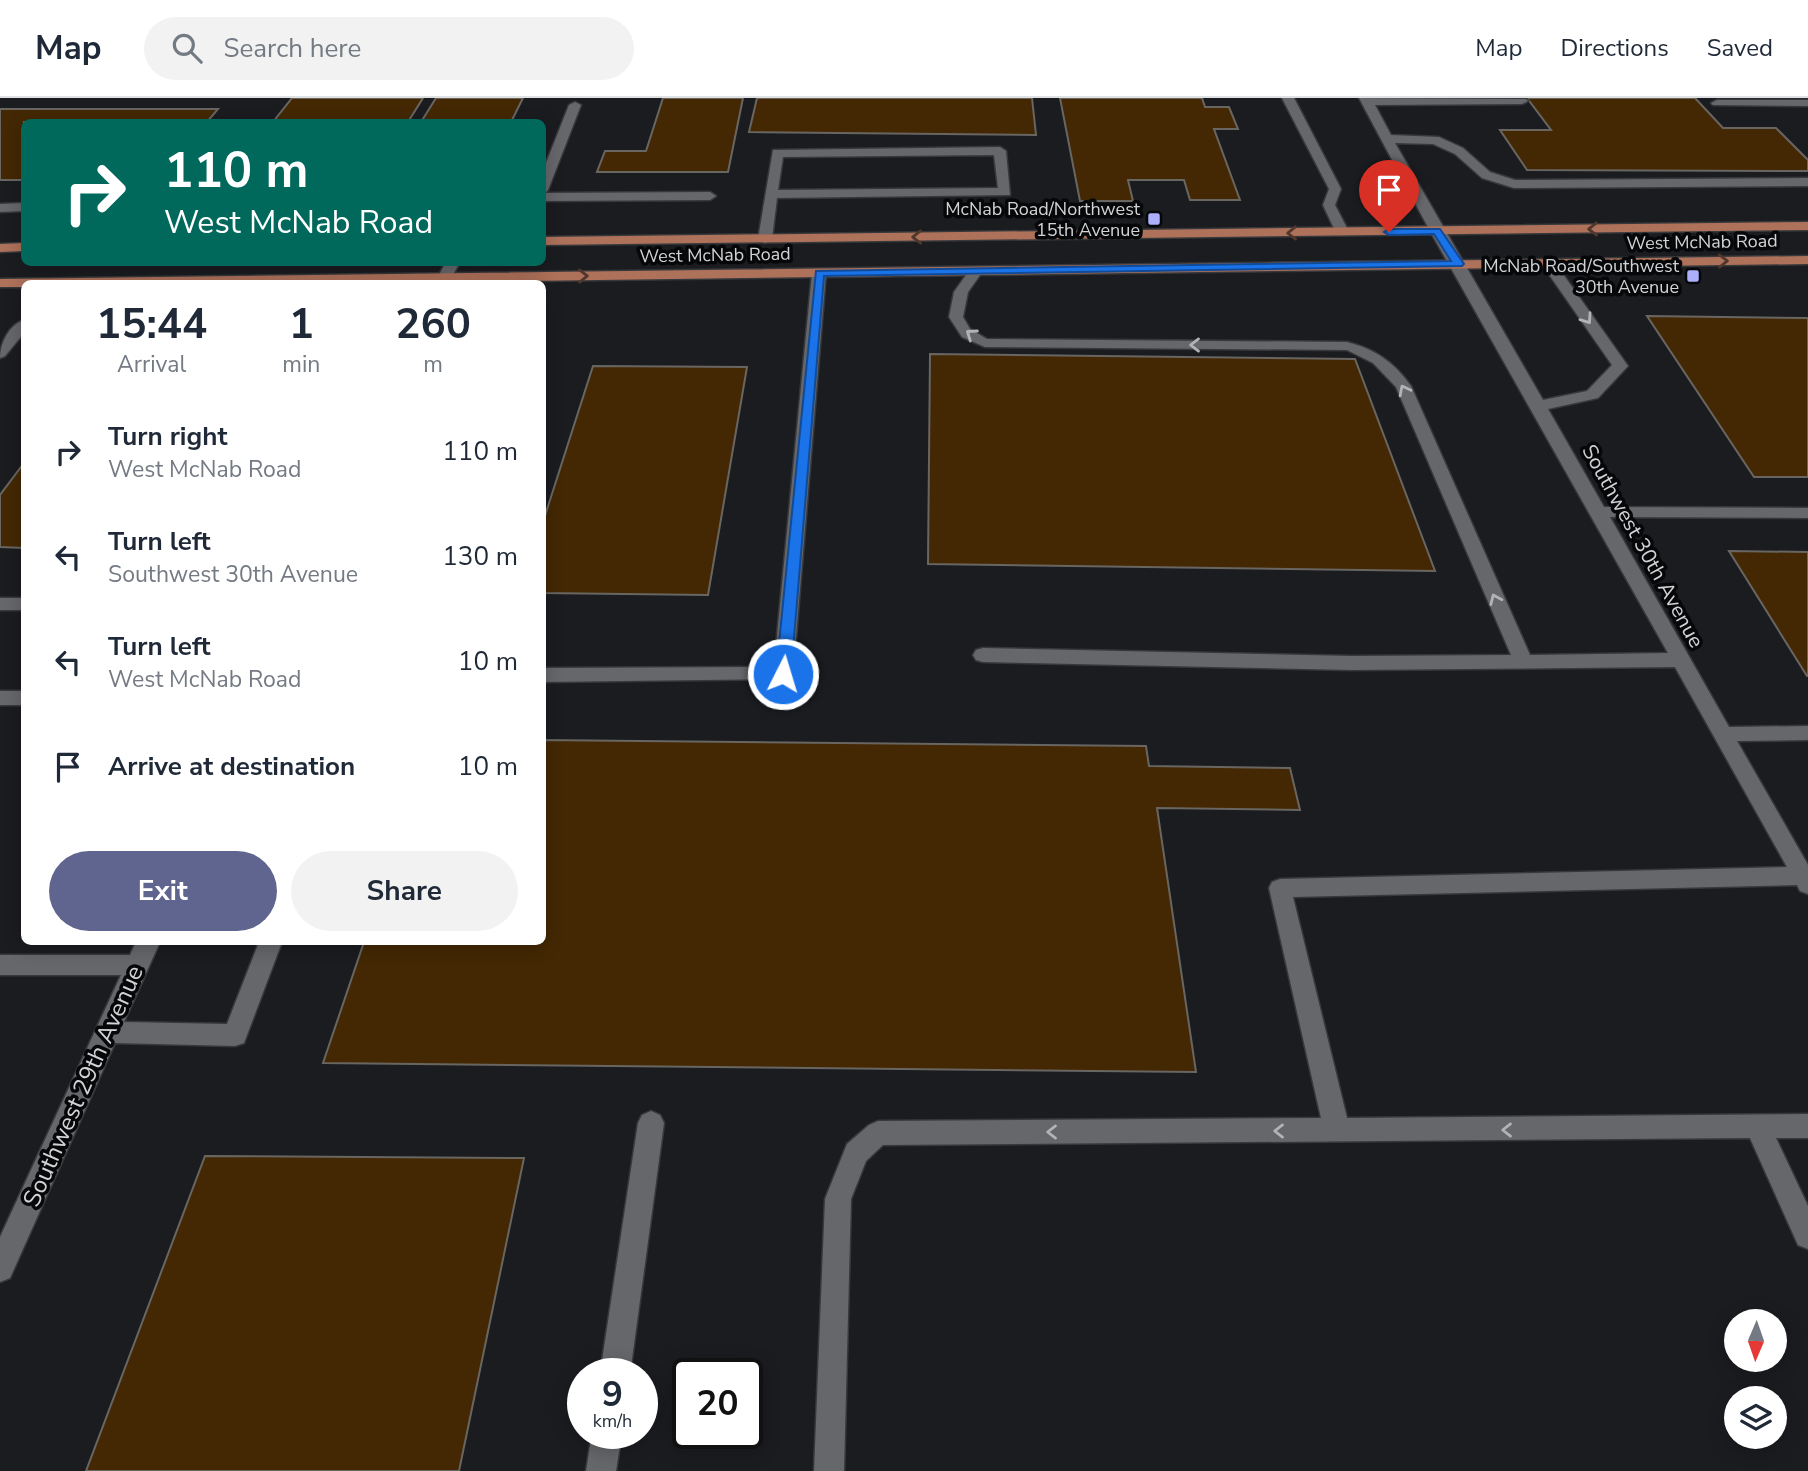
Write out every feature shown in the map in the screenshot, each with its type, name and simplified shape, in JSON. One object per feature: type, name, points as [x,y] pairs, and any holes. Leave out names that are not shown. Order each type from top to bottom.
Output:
[{"type":"main road","name":"West McNab Road","points":[[546,242],[1808,226]]},
{"type":"main road","points":[[0,248],[21,247]]},
{"type":"main road","name":"West McNab Road","points":[[489,280],[819,273],[1807,261]]},
{"type":"main road","name":"West McNab Road","points":[[0,284],[21,284]]},
{"type":"street","points":[[1288,98],[1335,189],[1329,205],[1342,232]]},
{"type":"street","points":[[1366,100],[1522,101]]},
{"type":"street","name":"Southwest 30th Avenue","points":[[1366,100],[1437,231],[1539,406],[1805,880]]},
{"type":"street","points":[[1717,103],[1808,103]]},
{"type":"street","points":[[546,180],[575,106]]},
{"type":"street","points":[[1387,139],[1435,140],[1459,151],[1486,175],[1514,184],[1808,182]]},
{"type":"street","points":[[765,239],[776,153],[1000,151],[1005,192],[771,194]]},
{"type":"street","points":[[546,197],[710,196]]},
{"type":"street","points":[[0,208],[21,207]]},
{"type":"street","points":[[1539,406],[1592,395],[1620,366],[1548,263]]},
{"type":"street","points":[[976,271],[958,297],[955,313],[962,331],[985,343],[1347,346],[1367,350],[1393,372],[1403,387],[1522,661]]},
{"type":"street","points":[[546,675],[783,674],[819,273]]},
{"type":"street","points":[[0,353],[21,328]]},
{"type":"street","points":[[1598,512],[1808,513]]},
{"type":"street","points":[[0,604],[21,604]]},
{"type":"street","points":[[983,655],[1352,663],[1682,660]]},
{"type":"street","points":[[0,698],[21,698]]},
{"type":"street","points":[[1723,734],[1808,733]]},
{"type":"street","points":[[1337,1131],[1280,888],[1805,880]]},
{"type":"street","name":"Southwest 29th Avenue","points":[[0,1268],[147,945]]},
{"type":"street","points":[[108,1032],[235,1035],[269,945]]},
{"type":"street","points":[[0,965],[137,965]]},
{"type":"street","points":[[617,1358],[651,1123]]},
{"type":"street","points":[[830,1471],[838,1199],[856,1153],[878,1133],[1575,1130],[1808,1126]]},
{"type":"street","points":[[1758,1127],[1808,1236]]},
{"type":"street","points":[[601,1471],[604,1449]]},
{"type":"building","points":[[292,98],[423,98],[410,119],[275,119]]},
{"type":"building","points":[[436,98],[523,98],[512,119],[423,119]]},
{"type":"building","points":[[663,98],[743,98],[728,172],[597,172],[605,151],[646,151]]},
{"type":"building","points":[[757,98],[1032,98],[1036,135],[749,132]]},
{"type":"building","points":[[1060,98],[1202,98],[1205,107],[1229,107],[1238,129],[1214,129],[1240,200],[1190,200],[1184,180],[1128,180],[1133,201],[1080,201]]},
{"type":"building","points":[[1527,98],[1695,98],[1723,128],[1776,128],[1808,160],[1808,171],[1527,170],[1500,130],[1551,130]]},
{"type":"building","points":[[0,109],[218,109],[210,119],[21,119],[21,180],[0,180]]},
{"type":"building","points":[[1647,316],[1808,318],[1808,477],[1754,477]]},
{"type":"building","points":[[930,354],[1355,359],[1435,571],[928,564]]},
{"type":"building","points":[[593,366],[747,367],[708,595],[546,593],[546,513]]},
{"type":"building","points":[[21,467],[21,548],[0,547],[0,495]]},
{"type":"building","points":[[1729,551],[1808,552],[1808,676],[1807,676]]},
{"type":"building","points":[[546,740],[1146,746],[1149,766],[1290,768],[1300,810],[1157,808],[1196,1072],[323,1063],[363,945],[546,945]]},
{"type":"building","points":[[205,1156],[524,1158],[459,1471],[86,1471]]},
{"type":"place","name":"McNab Road/Northwest 15th Avenue","points":[[1154,219]]},
{"type":"place","name":"McNab Road/Southwest 30th Avenue","points":[[1693,276]]},
{"type":"route","points":[[783,674],[819,273],[1458,264],[1437,231],[1389,232]]}]
